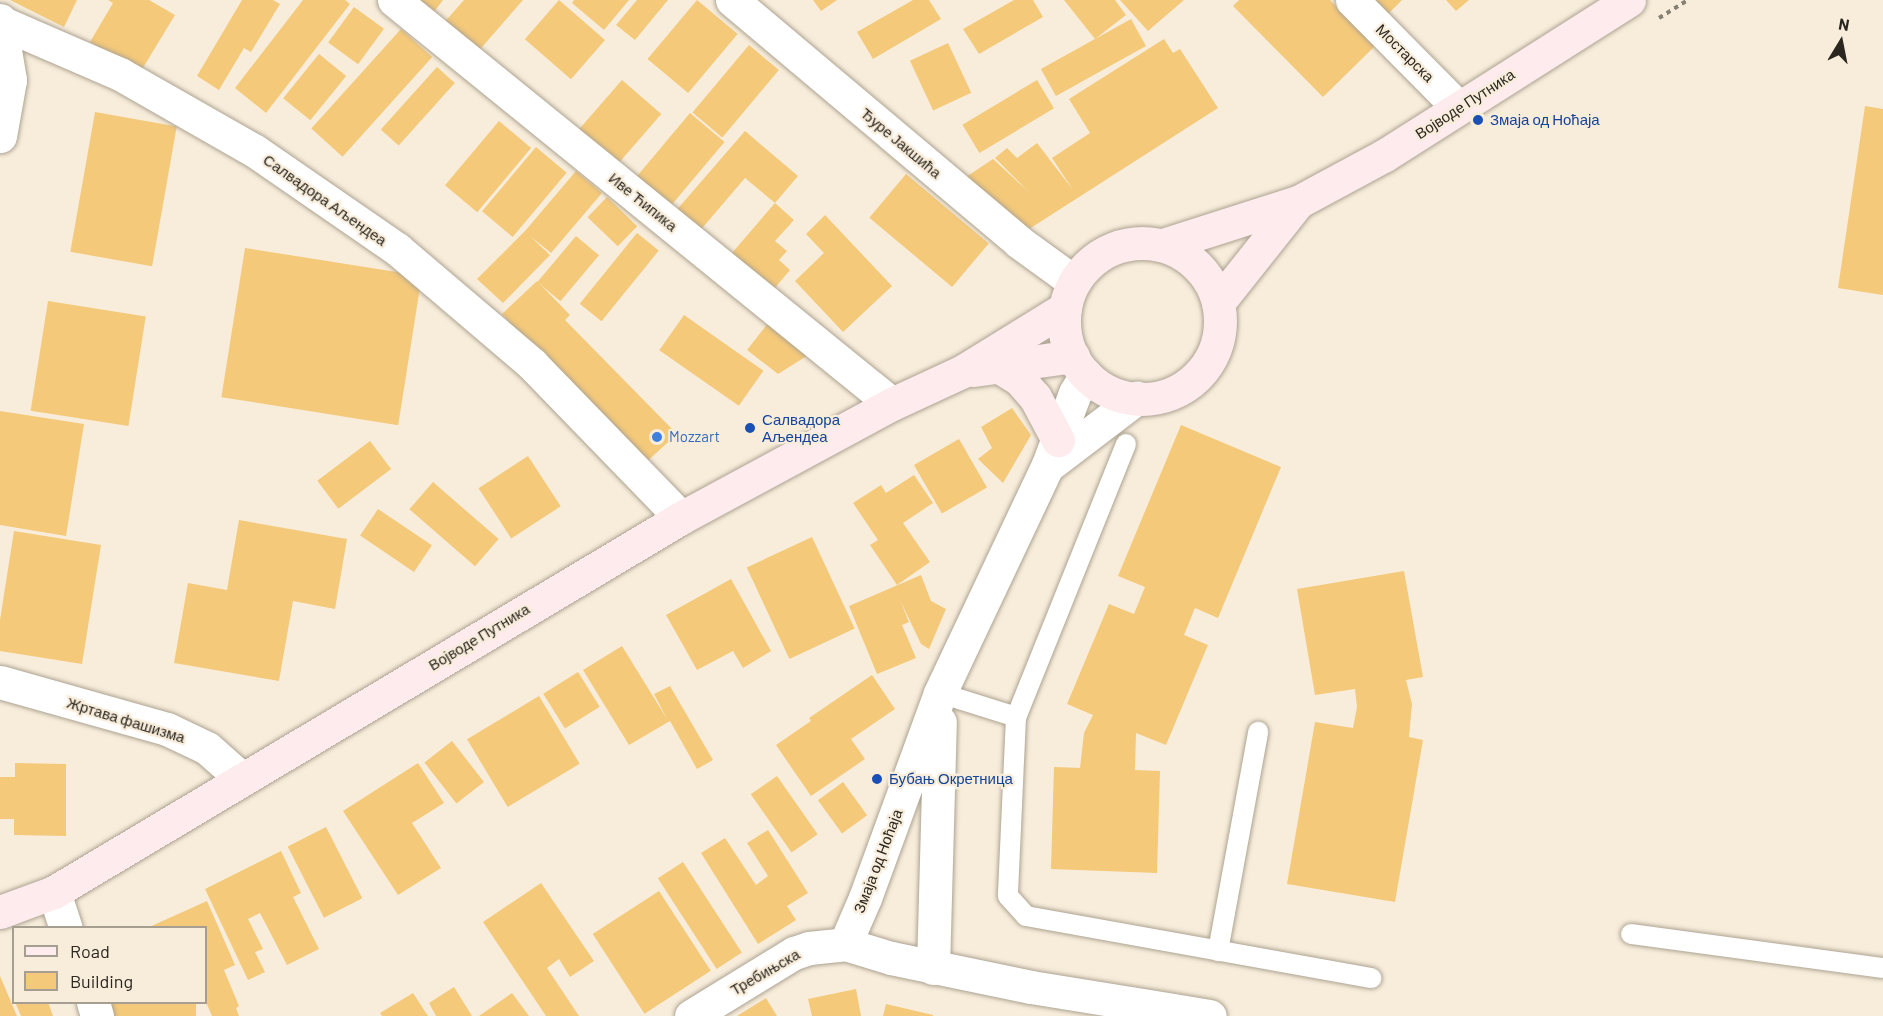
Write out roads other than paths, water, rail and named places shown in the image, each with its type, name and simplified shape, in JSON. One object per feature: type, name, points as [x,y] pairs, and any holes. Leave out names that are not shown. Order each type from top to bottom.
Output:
[{"type":"street","name":"Иве Ћипика","points":[[394,0],[892,404]]},
{"type":"street","name":"Ђуре Јакшића","points":[[732,0],[1019,242],[1070,295]]},
{"type":"street","name":"Мостарска","points":[[1352,0],[1458,107]]},
{"type":"street","name":"Војводе Путника","points":[[1163,245],[1298,202],[1385,155],[1629,0]]},
{"type":"street","points":[[0,21],[10,80],[0,135]]},
{"type":"street","name":"Салвадора Аљендеа","points":[[0,21],[120,75],[255,152],[397,249],[532,364],[681,518]]},
{"type":"street","name":"Војводе Путника","points":[[1218,303],[1298,202]]},
{"type":"street","name":"Војводе Путника","points":[[0,912],[54,892],[241,778],[681,518],[892,404],[963,371],[1070,295],[1090,262],[1112,248],[1137,243],[1163,245],[1188,257],[1207,277],[1218,303],[1220,327],[1215,351],[1202,371],[1176,390],[1161,396],[1137,398],[1104,388],[1079,366],[999,366],[963,371]]},
{"type":"street","points":[[1070,295],[1064,325],[1079,366]]},
{"type":"street","points":[[999,366],[1020,380],[1035,397],[1053,453]]},
{"type":"street","name":"Змаја од Ноћаја","points":[[845,944],[940,693],[1053,453],[1075,393],[1079,366]]},
{"type":"street","name":"Змаја од Ноћаја","points":[[1053,453],[1137,398]]},
{"type":"street","name":"Жртава фашизма","points":[[0,682],[167,729],[207,748],[241,778]]},
{"type":"street","name":"Змаја од Ноћаја","points":[[933,968],[940,693]]},
{"type":"street","points":[[54,892],[66,926]]},
{"type":"street","points":[[845,944],[933,968],[1031,987],[1210,1016]]},
{"type":"street","name":"Требињска","points":[[691,1016],[794,953],[808,948],[845,944]]},
{"type":"lane","points":[[1126,444],[1016,717],[1008,896],[1026,916],[1371,978]]},
{"type":"lane","points":[[940,693],[1016,717]]},
{"type":"lane","points":[[1218,951],[1258,732]]},
{"type":"lane","points":[[1631,934],[1883,968]]},
{"type":"place","name":"Змаја од Ноћаја","points":[[1478,120]]},
{"type":"place","name":"Салвадора Аљендеа","points":[[750,428]]},
{"type":"place","name":"Mozzart","points":[[657,437]]},
{"type":"place","name":"Бубањ Окретница","points":[[877,779]]}]
